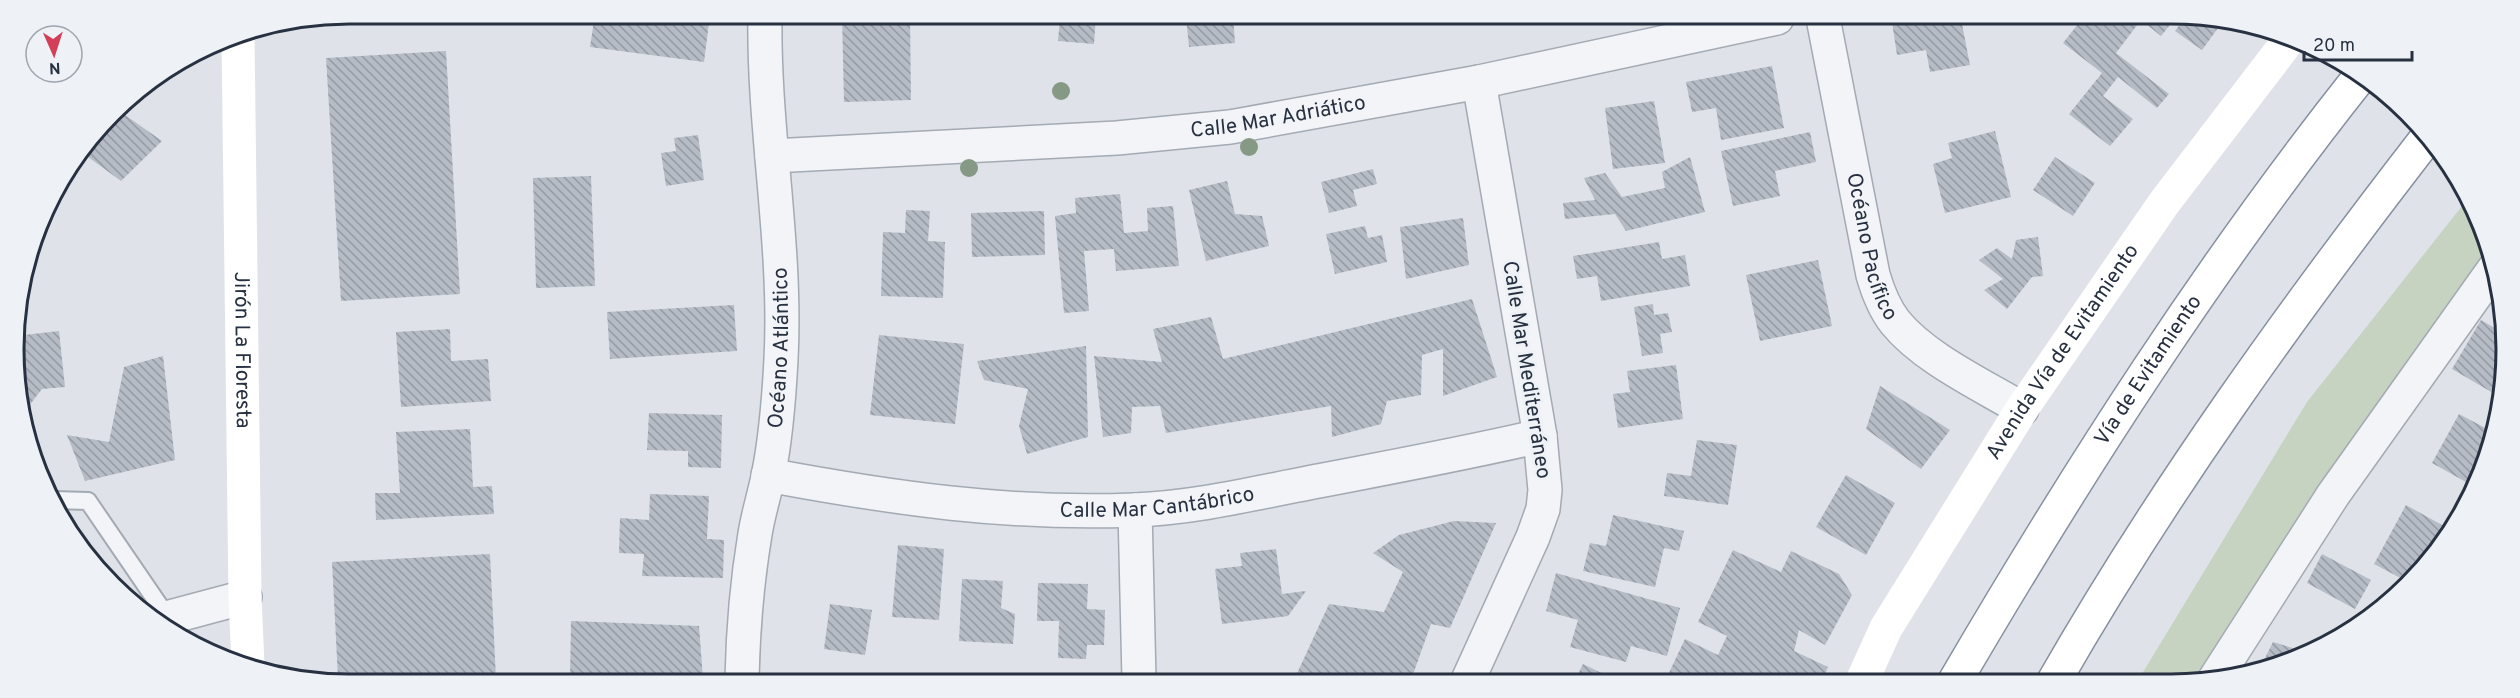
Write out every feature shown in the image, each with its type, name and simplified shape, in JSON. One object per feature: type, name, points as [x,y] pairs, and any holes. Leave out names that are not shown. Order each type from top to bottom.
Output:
[{"type":"main road","name":"Jirón La Floresta","points":[[238,44],[248,658]]},
{"type":"main road","name":"Avenida Vía de Evitamiento","points":[[1865,674],[1886,628],[2022,409],[2164,203],[2285,45]]},
{"type":"main road","name":"Vía de Evitamiento","points":[[1959,674],[2065,499],[2150,367],[2240,238],[2356,82]]},
{"type":"main road","points":[[2058,674],[2140,541],[2290,318],[2423,144]]},
{"type":"street","name":"Océano Atlántico","points":[[742,674],[747,591],[777,410],[783,308],[766,88],[765,24]]},
{"type":"street","name":"Calle Mar Adriático","points":[[772,156],[1106,138],[1230,127],[1479,82],[1749,24]]},
{"type":"street","name":"Océano Pacífico","points":[[1824,24],[1873,276],[1886,308],[1907,335],[1924,349],[2022,409]]},
{"type":"street","name":"Calle Mar Mediterráneo","points":[[1471,674],[1533,537],[1543,509],[1545,490],[1540,436],[1479,82]]},
{"type":"street","points":[[2220,670],[2333,495],[2488,277]]},
{"type":"street","name":"Calle Mar Cantábrico","points":[[768,475],[870,494],[982,508],[1059,511],[1135,510],[1193,505],[1540,436]]},
{"type":"street","points":[[1135,510],[1139,674]]},
{"type":"street","points":[[168,619],[245,597]]},
{"type":"lane","points":[[62,500],[88,501],[160,613]]},
{"type":"green space","points":[[2462,206],[2484,261],[2370,419],[2202,672],[2142,674],[2307,402]]},
{"type":"building","points":[[593,24],[709,24],[704,62],[590,47]]},
{"type":"building","points":[[842,24],[910,24],[911,100],[844,102]]},
{"type":"building","points":[[1059,24],[1095,24],[1094,44],[1058,41]]},
{"type":"building","points":[[1187,24],[1234,24],[1235,43],[1189,47]]},
{"type":"building","points":[[1892,24],[1962,24],[1970,65],[1930,72],[1926,50],[1897,55]]},
{"type":"building","points":[[2078,24],[2138,24],[2116,53],[2169,94],[2157,108],[2118,77],[2103,96],[2133,119],[2110,146],[2069,114],[2102,73],[2063,43]]},
{"type":"building","points":[[2146,24],[2171,24],[2161,36]]},
{"type":"building","points":[[2180,24],[2218,28],[2202,50],[2175,31]]},
{"type":"building","points":[[446,51],[460,294],[341,301],[326,58]]},
{"type":"building","points":[[1772,66],[1784,128],[1721,140],[1716,108],[1692,112],[1686,82]]},
{"type":"building","points":[[1654,101],[1665,163],[1613,169],[1605,108]]},
{"type":"building","points":[[124,114],[162,141],[121,181],[87,156]]},
{"type":"building","points":[[1995,131],[2011,197],[1945,213],[1933,164],[1952,158],[1948,143]]},
{"type":"building","points":[[1810,132],[1816,162],[1775,171],[1780,196],[1733,206],[1721,151]]},
{"type":"building","points":[[698,135],[704,180],[666,186],[661,153],[676,151],[674,138]]},
{"type":"building","points":[[1690,157],[1705,212],[1626,231],[1615,214],[1565,219],[1563,203],[1595,200],[1584,178],[1605,173],[1622,197],[1665,188],[1662,172]]},
{"type":"building","points":[[2055,157],[2095,183],[2073,216],[2033,190]]},
{"type":"building","points":[[1373,169],[1377,184],[1353,190],[1357,206],[1329,213],[1321,182]]},
{"type":"building","points":[[591,176],[595,286],[536,288],[533,178]]},
{"type":"building","points":[[1227,181],[1235,214],[1262,216],[1269,246],[1206,261],[1189,190]]},
{"type":"building","points":[[1120,194],[1124,233],[1148,231],[1147,208],[1173,206],[1179,266],[1116,271],[1114,249],[1084,251],[1089,311],[1064,313],[1055,216],[1076,213],[1075,198]]},
{"type":"building","points":[[906,210],[930,211],[928,241],[945,242],[943,298],[881,296],[883,232],[905,233]]},
{"type":"building","points":[[1044,211],[1045,255],[972,257],[971,213]]},
{"type":"building","points":[[1463,218],[1469,265],[1406,279],[1400,227]]},
{"type":"building","points":[[1365,226],[1368,238],[1382,235],[1387,262],[1335,274],[1326,234]]},
{"type":"building","points":[[2038,237],[2043,276],[2032,277],[2007,309],[1984,290],[2003,279],[1979,260],[1997,248],[2012,259],[2016,240]]},
{"type":"building","points":[[1659,242],[1662,259],[1685,255],[1690,286],[1601,301],[1597,276],[1577,279],[1573,256]]},
{"type":"building","points":[[1818,260],[1832,326],[1760,341],[1746,275]]},
{"type":"building","points":[[1472,299],[1497,377],[1443,396],[1443,349],[1422,355],[1421,395],[1387,401],[1381,424],[1332,437],[1331,406],[1166,433],[1160,406],[1132,407],[1131,433],[1103,437],[1094,356],[1162,362],[1153,329],[1211,317],[1223,359]]},
{"type":"building","points":[[1653,304],[1654,315],[1668,313],[1672,332],[1660,334],[1663,353],[1642,356],[1634,307]]},
{"type":"building","points":[[734,305],[737,351],[610,359],[607,312]]},
{"type":"building","points":[[2481,320],[2495,328],[2493,393],[2452,369]]},
{"type":"building","points":[[450,329],[451,361],[488,359],[491,401],[401,407],[396,332]]},
{"type":"building","points":[[59,331],[65,387],[42,389],[29,406],[25,370],[25,335]]},
{"type":"building","points":[[879,335],[964,344],[955,424],[870,415]]},
{"type":"building","points":[[1086,346],[1088,437],[1027,454],[1019,426],[1028,389],[984,380],[977,361]]},
{"type":"building","points":[[163,356],[175,460],[85,481],[67,435],[109,442],[124,367]]},
{"type":"building","points":[[1676,365],[1683,419],[1618,428],[1613,394],[1630,392],[1627,371]]},
{"type":"building","points":[[1880,386],[1950,430],[1921,469],[1866,429]]},
{"type":"building","points":[[649,413],[722,415],[721,468],[688,467],[688,451],[647,450]]},
{"type":"building","points":[[2459,414],[2486,428],[2467,482],[2432,463]]},
{"type":"building","points":[[470,429],[473,487],[492,486],[494,514],[376,520],[375,493],[400,493],[396,432]]},
{"type":"building","points":[[1697,440],[1737,445],[1728,505],[1664,496],[1667,473],[1691,476]]},
{"type":"building","points":[[1846,475],[1895,503],[1866,555],[1816,527]]},
{"type":"building","points":[[650,494],[709,496],[707,539],[724,540],[723,578],[642,576],[644,554],[619,553],[620,518],[649,520]]},
{"type":"building","points":[[2406,505],[2444,526],[2429,547],[2401,579],[2374,564]]},
{"type":"building","points":[[1613,515],[1684,531],[1679,551],[1664,548],[1655,587],[1583,571],[1590,543],[1606,546]]},
{"type":"building","points":[[1454,521],[1496,523],[1450,628],[1431,624],[1413,674],[1297,674],[1329,604],[1384,612],[1403,572],[1373,553],[1399,535]]},
{"type":"building","points":[[898,545],[944,549],[939,620],[892,617]]},
{"type":"building","points":[[1276,549],[1282,594],[1306,591],[1288,616],[1222,624],[1215,569],[1242,566],[1240,553]]},
{"type":"building","points":[[1733,550],[1781,572],[1791,551],[1839,574],[1852,595],[1825,645],[1799,630],[1794,651],[1828,667],[1825,674],[1668,674],[1685,639],[1718,655],[1727,636],[1698,622]]},
{"type":"building","points":[[490,554],[496,674],[338,673],[332,562]]},
{"type":"building","points":[[2322,554],[2371,580],[2355,609],[2307,583]]},
{"type":"building","points":[[1556,573],[1680,608],[1667,656],[1631,646],[1626,662],[1570,647],[1578,620],[1546,611]]},
{"type":"building","points":[[962,579],[1003,581],[1001,608],[1015,614],[1013,644],[959,641]]},
{"type":"building","points":[[1038,583],[1088,584],[1087,609],[1105,610],[1104,645],[1087,645],[1086,659],[1058,658],[1059,621],[1037,621]]},
{"type":"building","points":[[830,604],[872,610],[865,655],[824,649]]},
{"type":"building","points":[[571,621],[699,626],[703,674],[570,674]]},
{"type":"building","points":[[2273,642],[2295,649],[2275,657],[2264,660]]},
{"type":"building","points":[[1583,664],[1604,674],[1578,674]]}]
